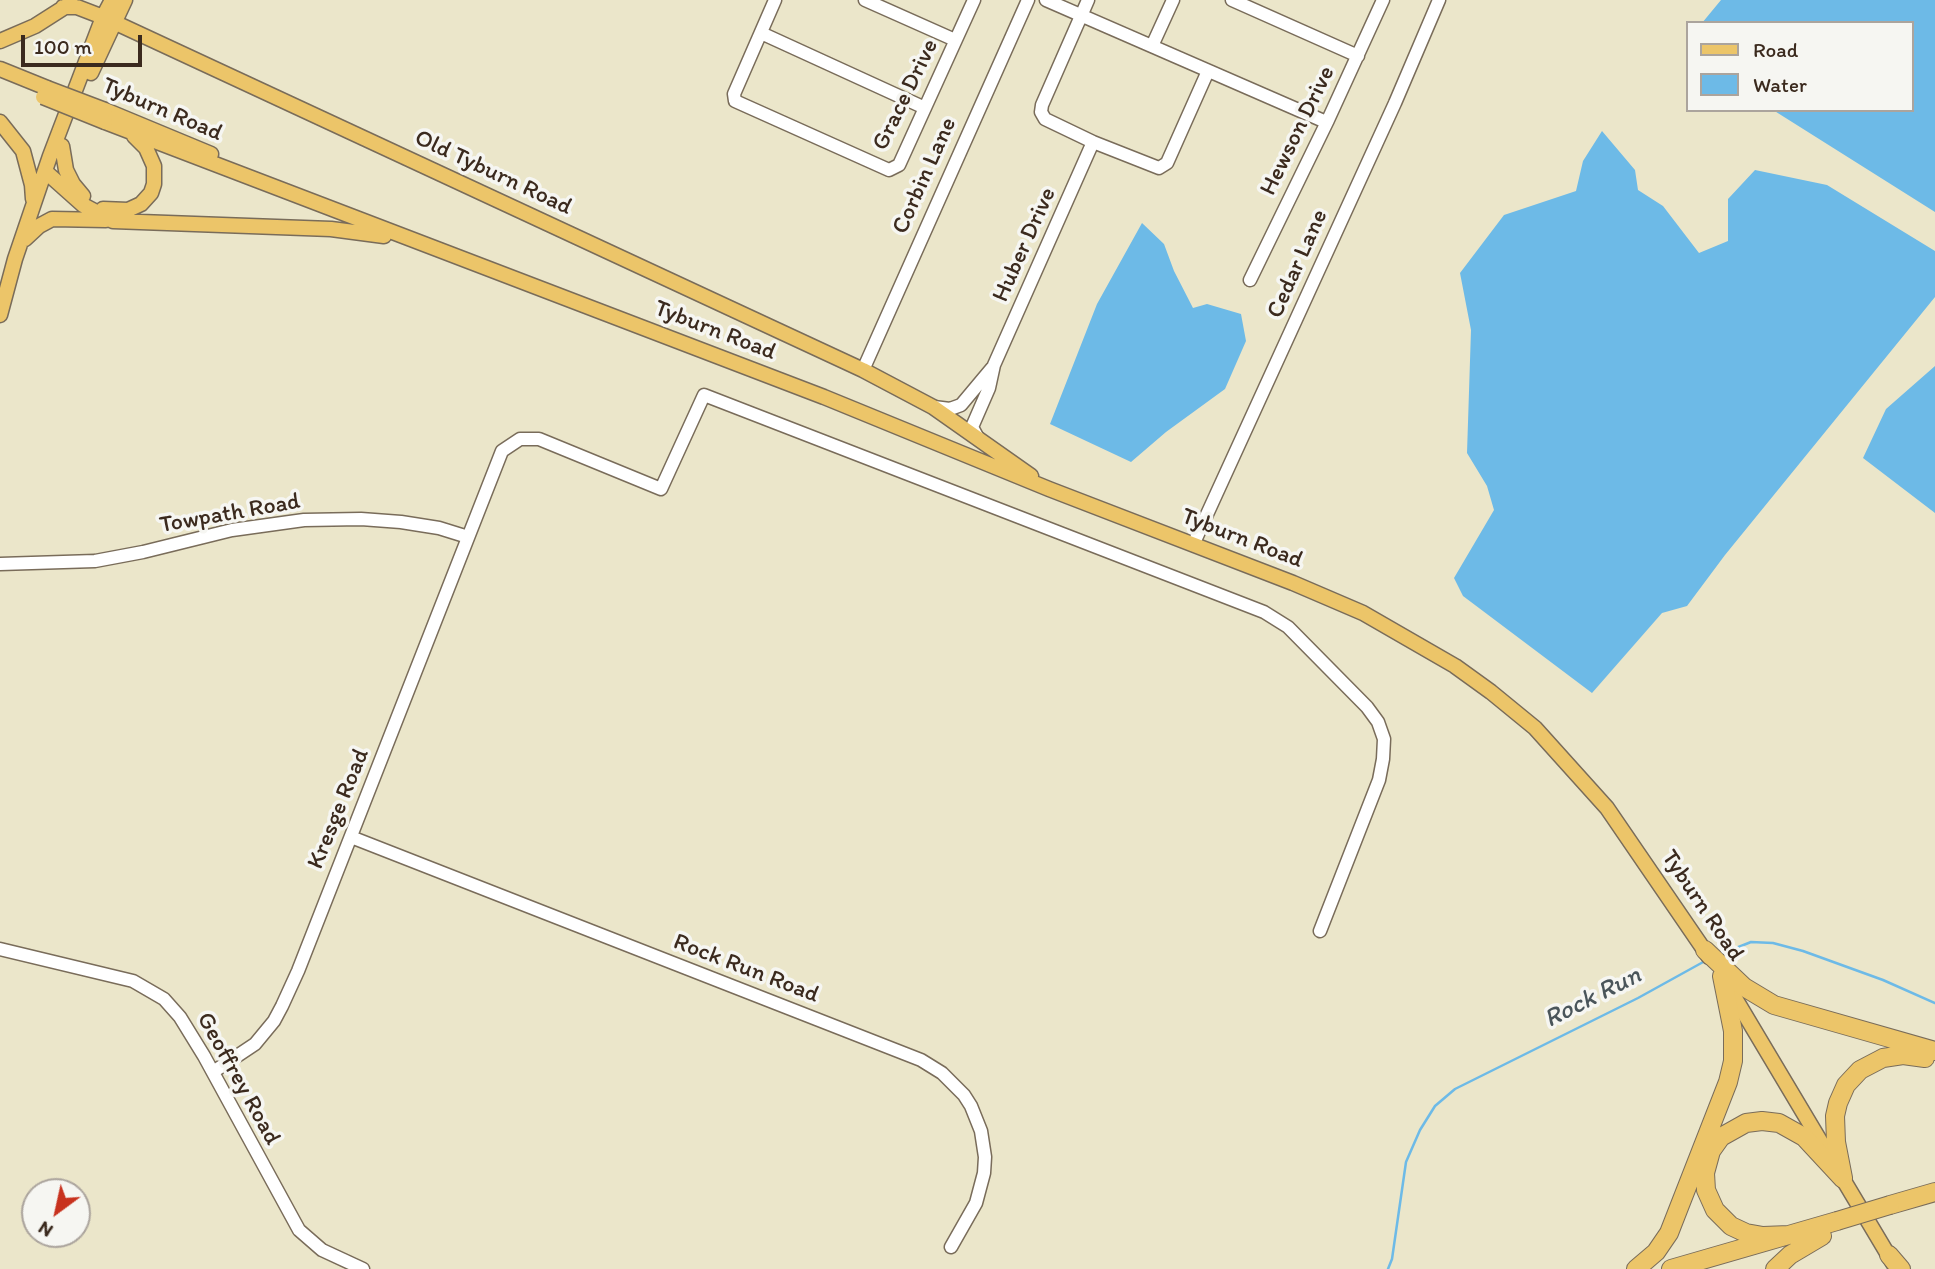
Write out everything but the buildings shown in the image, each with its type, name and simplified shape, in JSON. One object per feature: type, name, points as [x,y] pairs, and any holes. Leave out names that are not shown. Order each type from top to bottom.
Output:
[{"type":"highway","points":[[1705,950],[1725,974],[1774,1005],[1935,1051]]},
{"type":"highway","points":[[1636,1269],[1656,1252],[1669,1233],[1728,1082],[1733,1061],[1733,1031],[1725,974]]},
{"type":"highway","points":[[1843,1179],[1836,1142],[1835,1116],[1840,1097],[1850,1080],[1865,1066],[1890,1056],[1910,1055],[1935,1063]]},
{"type":"highway","points":[[1789,1235],[1746,1234],[1726,1223],[1714,1210],[1707,1195],[1705,1173],[1712,1151],[1721,1138],[1745,1123],[1779,1123],[1799,1134],[1843,1179]]},
{"type":"highway","points":[[1896,1207],[1935,1184]]},
{"type":"highway","points":[[1671,1269],[1789,1235],[1840,1225],[1935,1192]]},
{"type":"highway","points":[[1896,1207],[1935,1203]]},
{"type":"highway","points":[[1775,1269],[1790,1255],[1840,1225]]},
{"type":"highway","points":[[1709,1269],[1822,1236]]},
{"type":"main road","points":[[46,172],[62,146],[85,87],[109,19],[112,0]]},
{"type":"main road","points":[[0,315],[18,249],[50,156],[109,19],[125,0]]},
{"type":"main road","points":[[0,41],[35,26],[69,4]]},
{"type":"main road","name":"Old Tyburn Road","points":[[69,4],[109,19],[863,370],[933,407],[1049,489]]},
{"type":"main road","name":"Tyburn Road","points":[[0,69],[45,92],[105,116],[189,144],[304,197]]},
{"type":"main road","name":"Tyburn Road","points":[[0,79],[45,92]]},
{"type":"main road","name":"Tyburn Road","points":[[105,116],[124,130],[812,392],[1363,613],[1415,642],[1491,692],[1535,728],[1600,800],[1705,950]]},
{"type":"main road","points":[[0,122],[18,143],[25,158],[33,185],[33,209]]},
{"type":"main road","points":[[62,146],[69,177],[88,201],[109,211],[128,211],[147,199],[155,184],[155,176],[154,166],[146,148],[124,130]]},
{"type":"main road","points":[[46,172],[83,205],[113,221]]},
{"type":"main road","points":[[18,249],[32,231],[52,219],[331,229],[417,243]]},
{"type":"main road","name":"Tyburn Road","points":[[1725,974],[1894,1266]]},
{"type":"street","points":[[775,0],[761,33],[925,108]]},
{"type":"street","points":[[865,0],[956,40]]},
{"type":"street","name":"Grace Drive","points":[[761,33],[734,94],[735,101],[885,169],[893,169],[899,165],[974,0]]},
{"type":"street","name":"Corbin Lane","points":[[863,370],[1028,0]]},
{"type":"street","points":[[1046,0],[1326,122]]},
{"type":"street","points":[[1088,0],[1042,105],[1041,112],[1045,119],[1159,169],[1167,163],[1208,71]]},
{"type":"street","points":[[1153,46],[1173,0]]},
{"type":"street","points":[[1232,0],[1357,56]]},
{"type":"street","name":"Hewson Drive","points":[[1250,280],[1382,0]]},
{"type":"street","name":"Cedar Lane","points":[[1193,545],[1395,103],[1439,0]]},
{"type":"street","name":"Huber Drive","points":[[978,438],[972,427],[989,388],[994,365],[1093,142]]},
{"type":"street","name":"Huber Drive","points":[[933,407],[950,409],[961,405],[994,365]]},
{"type":"street","name":"Kresge Road","points":[[212,1072],[255,1044],[274,1021],[297,973],[502,451],[520,439],[543,440],[661,489],[704,395],[1264,612],[1288,626],[1367,707],[1378,722],[1383,735],[1383,760],[1379,780],[1320,931]]},
{"type":"street","name":"Towpath Road","points":[[0,564],[95,561],[232,530],[304,520],[362,519],[401,522],[439,528],[468,537]]},
{"type":"street","name":"Rock Run Road","points":[[351,836],[921,1060],[942,1073],[964,1095],[976,1116],[985,1157],[976,1203],[951,1247]]},
{"type":"street","name":"Geoffrey Road","points":[[0,949],[133,981],[155,992],[180,1017],[299,1230],[323,1250],[363,1269]]},
{"type":"water","points":[[1721,0],[1935,0],[1935,212],[1776,112],[1914,112],[1914,21],[1704,21]]},
{"type":"water","points":[[1602,131],[1635,170],[1638,190],[1663,206],[1699,253],[1728,241],[1728,199],[1755,170],[1827,185],[1935,251],[1935,297],[1725,555],[1687,606],[1662,613],[1592,693],[1463,596],[1454,578],[1494,510],[1487,486],[1467,453],[1471,330],[1460,273],[1504,215],[1576,191],[1583,161]]},
{"type":"water","points":[[1142,223],[1164,244],[1193,308],[1207,304],[1241,314],[1246,341],[1225,389],[1166,432],[1131,462],[1050,424],[1097,304]]},
{"type":"water","points":[[1935,366],[1935,513],[1863,458],[1886,409]]},
{"type":"waterway","name":"Rock Run","points":[[1721,954],[1751,942],[1773,943],[1883,980],[1935,1003]]},
{"type":"waterway","name":"Rock Run","points":[[1388,1269],[1392,1259],[1406,1162],[1420,1130],[1435,1106],[1455,1089],[1638,998],[1705,961]]}]
